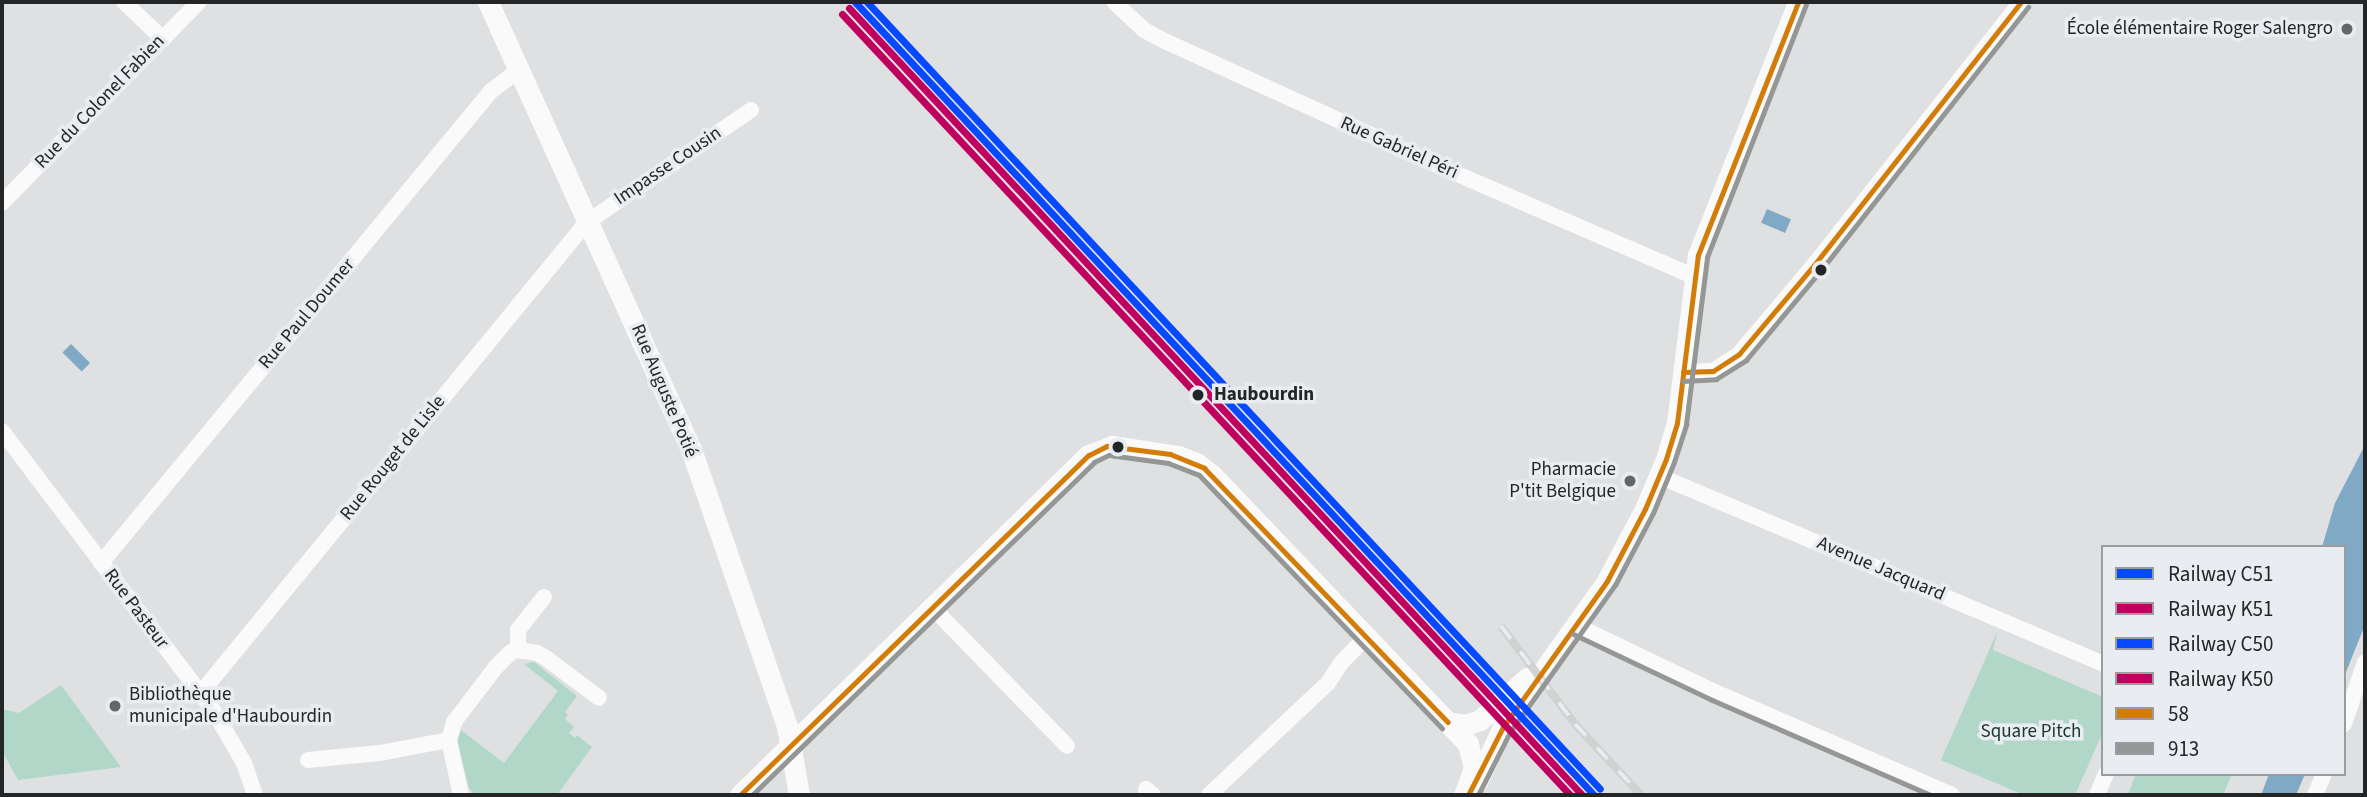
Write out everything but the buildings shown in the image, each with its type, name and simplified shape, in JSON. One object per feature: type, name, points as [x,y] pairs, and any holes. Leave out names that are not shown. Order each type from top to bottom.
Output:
[{"type":"street","points":[[124,2],[163,38]]},
{"type":"street","name":"Rue du Colonel Fabien","points":[[2,203],[199,2]]},
{"type":"street","name":"Rue Auguste Potié","points":[[488,2],[586,223],[612,272],[691,449],[791,745],[799,795]]},
{"type":"street","name":"Rue Gabriel Péri","points":[[1114,2],[1144,30],[1175,46],[1429,162],[1693,276]]},
{"type":"street","points":[[1466,795],[1503,727],[1577,626],[1625,550],[1659,476],[1675,434],[1693,276],[1705,233],[1787,35],[1798,2]]},
{"type":"street","points":[[1683,372],[1713,371],[1739,354],[1814,265],[2021,2]]},
{"type":"street","name":"Rue Paul Doumer","points":[[101,563],[491,91],[519,70]]},
{"type":"street","name":"Impasse Cousin","points":[[586,223],[751,110]]},
{"type":"street","name":"Rue Rouget de Lisle","points":[[200,694],[586,223]]},
{"type":"street","name":"Rue Pasteur","points":[[2,431],[200,694],[233,743],[249,773],[255,795]]},
{"type":"street","points":[[740,795],[931,606],[1095,451],[1116,446],[1170,454],[1196,463],[1213,476],[1468,744],[1474,756],[1473,774],[1466,795]]},
{"type":"street","name":"Avenue Jacquard","points":[[1659,476],[2101,663]]},
{"type":"street","points":[[518,650],[519,631],[544,597]]},
{"type":"street","points":[[931,606],[1068,746]]},
{"type":"street","points":[[1577,626],[1715,692],[1952,795]]},
{"type":"street","points":[[1209,795],[1328,683],[1340,663],[1366,637]]},
{"type":"street","points":[[1448,722],[1465,725],[1480,720],[1563,645]]},
{"type":"street","points":[[461,795],[449,740],[454,722],[503,659],[518,650],[528,650],[546,658],[599,698]]},
{"type":"street","points":[[2358,711],[2365,662]]},
{"type":"street","points":[[308,760],[380,754],[449,740]]},
{"type":"street","points":[[2096,795],[2105,776]]},
{"type":"street","points":[[2315,795],[2323,776]]},
{"type":"green space","name":"Square Pitch","points":[[1998,630],[1993,650],[2101,696],[2101,736],[2075,795],[2024,795],[1941,760]]},
{"type":"green space","points":[[534,662],[577,696],[565,712],[568,715],[565,719],[574,727],[569,733],[575,738],[577,735],[592,747],[557,795],[475,795],[469,788],[457,741],[461,730],[504,763],[558,691],[524,664]]},
{"type":"green space","points":[[61,685],[121,767],[18,780],[2,751],[2,709],[19,713]]},
{"type":"green space","points":[[2135,776],[2231,776],[2223,795],[2128,794]]},
{"type":"water","points":[[1767,209],[1791,219],[1785,233],[1761,223]]},
{"type":"water","points":[[71,344],[90,363],[82,372],[63,352]]},
{"type":"water","points":[[2365,445],[2365,625],[2346,672],[2346,545],[2323,545],[2335,503]]},
{"type":"water","points":[[2268,776],[2304,776],[2296,795],[2261,795]]},
{"type":"railway","points":[[1501,626],[1575,724],[1641,795]]},
{"type":"rail line","name":"C51","points":[[855,2],[1594,795]]},
{"type":"rail line","name":"C50","points":[[867,2],[1600,789]]},
{"type":"rail line","name":"K51","points":[[849,8],[1582,795]]},
{"type":"rail line","name":"K50","points":[[842,14],[1570,795]]},
{"type":"transit line","name":"58","points":[[1468,795],[1503,727],[1607,581],[1645,509],[1666,459],[1677,423],[1698,255],[1798,2]]},
{"type":"transit line","name":"58","points":[[1683,372],[1713,371],[1739,354],[1814,265],[2021,2]]},
{"type":"transit line","name":"913","points":[[1478,795],[1510,732],[1615,585],[1653,513],[1686,424],[1707,257],[1806,5]]},
{"type":"transit line","name":"913","points":[[1683,381],[1716,379],[1746,360],[1821,270],[2028,7]]},
{"type":"transit line","name":"58","points":[[740,795],[1089,455],[1107,446],[1170,454],[1204,468],[1448,722]]},
{"type":"transit line","name":"913","points":[[752,795],[1094,462],[1109,455],[1168,463],[1199,475],[1442,728]]},
{"type":"transit line","name":"913","points":[[1573,634],[1712,700],[1931,795]]},
{"type":"place","name":"École élémentaire Roger Salengro","points":[[2347,29]]},
{"type":"place","name":"Haubourdin","points":[[1198,395]]},
{"type":"place","name":"Pharmacie P'tit Belgique","points":[[1630,481]]},
{"type":"place","name":"Bibliothèque municipale d'Haubourdin","points":[[115,706]]}]
